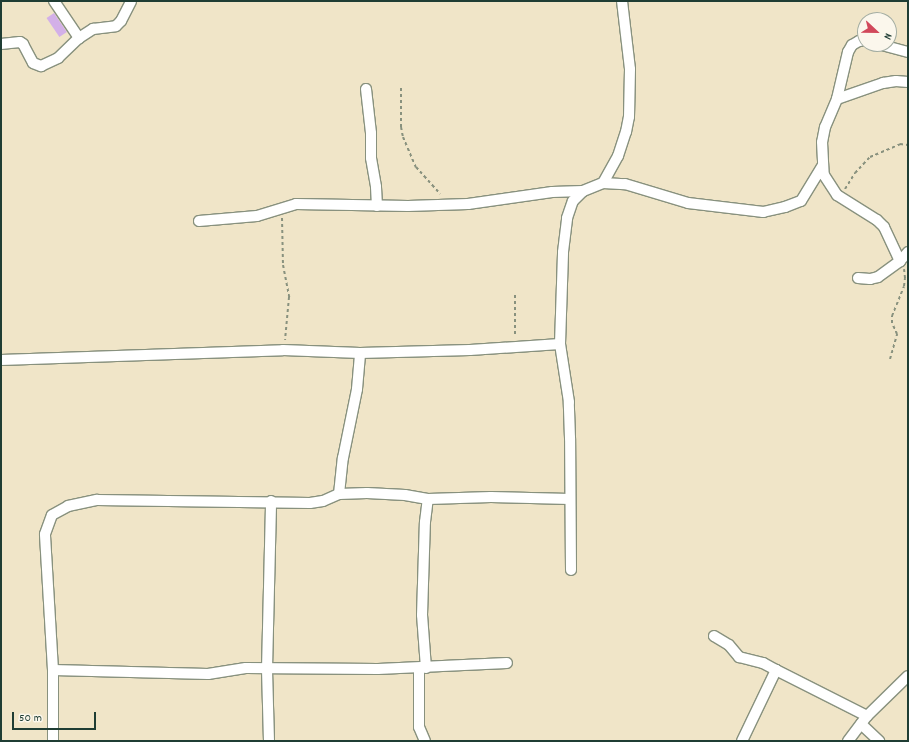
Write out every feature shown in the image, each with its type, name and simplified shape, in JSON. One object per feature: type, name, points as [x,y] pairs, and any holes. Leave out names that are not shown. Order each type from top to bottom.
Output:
[{"type":"street","points":[[54,1],[79,38]]},
{"type":"street","points":[[1,44],[20,42],[23,44],[33,64],[41,66],[58,58],[79,38],[93,29],[116,26],[121,21],[131,1]]},
{"type":"street","points":[[603,183],[618,156],[629,117],[630,68],[622,1]]},
{"type":"street","points":[[857,42],[852,45],[848,52],[836,99],[825,127],[822,142],[824,175],[840,197],[877,220],[884,227],[900,261]]},
{"type":"street","points":[[897,49],[908,52]]},
{"type":"street","points":[[836,99],[883,83],[896,81],[908,82]]},
{"type":"street","points":[[366,89],[371,133],[371,158],[376,187],[377,206]]},
{"type":"street","points":[[199,220],[257,216],[282,207],[296,204],[377,206],[496,201],[552,192],[583,191],[603,183],[625,184],[688,203],[763,212],[785,207],[801,201],[823,165]]},
{"type":"street","points":[[571,570],[569,402],[560,344],[560,306],[567,218],[573,201],[583,191]]},
{"type":"street","points":[[858,278],[870,279],[878,277],[900,261],[908,252]]},
{"type":"street","points":[[1,360],[283,350],[360,353],[470,350],[560,344]]},
{"type":"street","points":[[339,494],[343,458],[357,389],[360,353]]},
{"type":"street","points":[[53,741],[53,670],[45,534],[52,515],[68,506],[97,500],[271,501],[310,503],[323,501],[339,494],[405,495],[428,499],[491,497],[570,499]]},
{"type":"street","points":[[425,741],[419,727],[422,668],[425,522],[428,499]]},
{"type":"street","points":[[269,741],[267,669],[271,501]]},
{"type":"street","points":[[714,636],[728,646],[739,657],[763,663],[864,720],[879,741]]},
{"type":"street","points":[[53,670],[208,674],[246,668],[422,668],[507,663]]},
{"type":"street","points":[[742,741],[776,670]]},
{"type":"street","points":[[848,741],[864,720],[908,676]]},
{"type":"path","points":[[401,88],[401,127],[403,137],[416,167],[437,191],[453,204]]},
{"type":"path","points":[[840,197],[855,174],[870,157],[900,144],[908,145]]},
{"type":"path","points":[[282,207],[283,265],[289,297],[283,350]]},
{"type":"path","points":[[890,359],[897,334],[892,323],[892,316],[906,278],[905,270],[900,261]]},
{"type":"path","points":[[515,295],[515,347]]},
{"type":"building","points":[[54,13],[67,32],[59,37],[47,18]]}]
